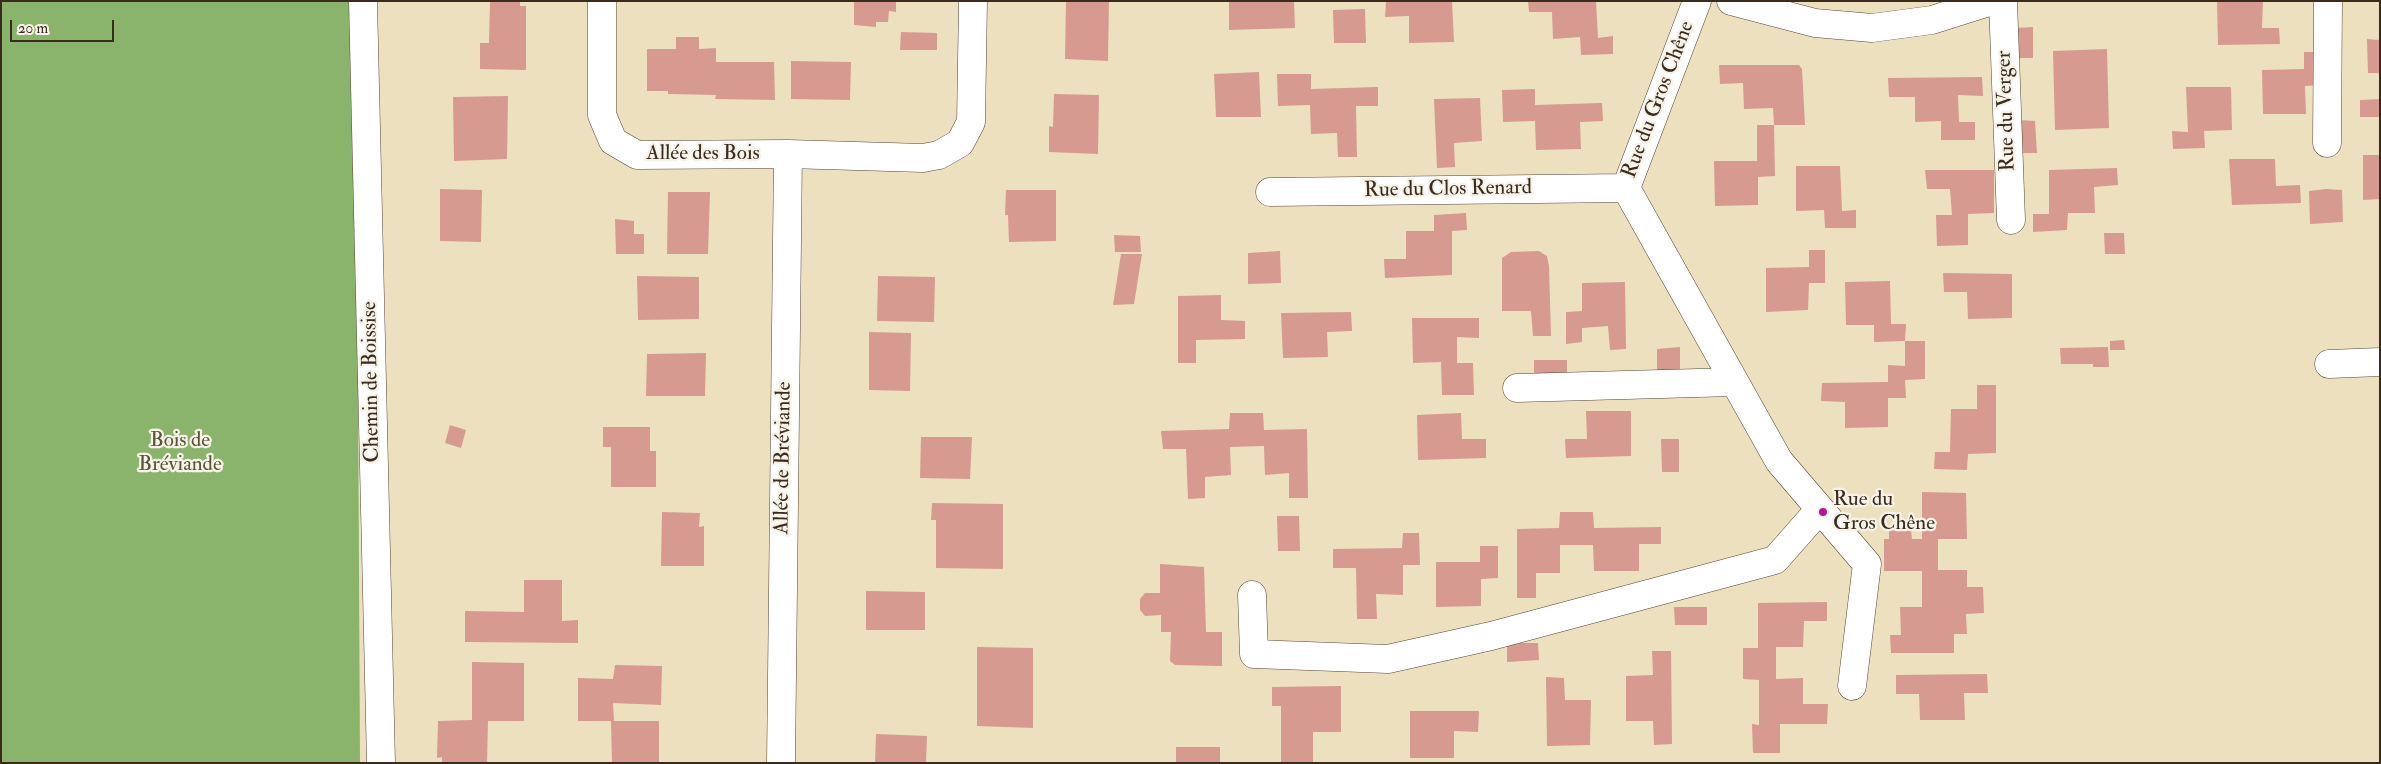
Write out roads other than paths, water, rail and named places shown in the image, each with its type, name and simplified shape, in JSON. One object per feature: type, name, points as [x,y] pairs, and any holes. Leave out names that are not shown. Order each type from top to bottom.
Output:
[{"type":"street","name":"Chemin de Boissise","points":[[363,1],[381,763]]},
{"type":"street","name":"Allée des Bois","points":[[602,1],[602,116],[614,141],[637,154],[788,154],[923,158],[939,155],[960,143],[971,122],[973,1]]},
{"type":"street","name":"Rue du Gros Chêne","points":[[1697,1],[1626,188],[1779,461],[1867,564],[1852,686]]},
{"type":"street","points":[[1731,1],[1816,23],[1872,28],[1932,20],[1992,1]]},
{"type":"street","name":"Rue du Verger","points":[[2003,1],[2011,220]]},
{"type":"street","points":[[2327,143],[2328,1]]},
{"type":"street","name":"Allée de Bréviande","points":[[781,763],[788,154]]},
{"type":"street","name":"Rue du Clos Renard","points":[[1270,192],[1626,188]]},
{"type":"street","points":[[2329,364],[2380,362]]},
{"type":"street","points":[[1516,388],[1734,382]]},
{"type":"street","points":[[1252,595],[1254,654],[1388,658],[1491,636],[1775,560],[1820,509]]},
{"type":"place","name":"Rue du Gros Chêne","points":[[1823,512]]},
{"type":"park label","name":"Bois de Bréviande","points":[[180,453]]}]
